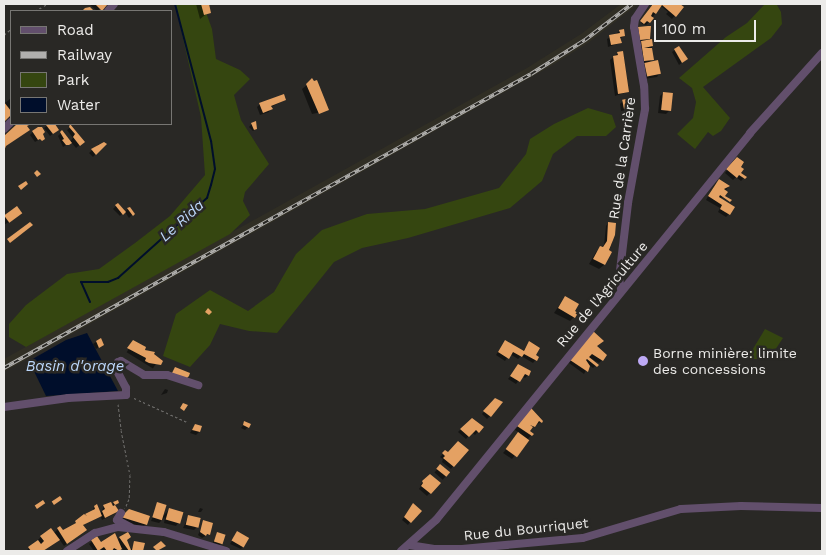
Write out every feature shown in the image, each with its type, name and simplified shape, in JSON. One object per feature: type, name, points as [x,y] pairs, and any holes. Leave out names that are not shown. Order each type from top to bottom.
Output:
[{"type":"street","name":"Rue de la Carrière","points":[[621,289],[620,280],[628,202],[645,109],[644,86],[634,27],[635,19],[645,4]]},
{"type":"street","name":"Rue de l'Agriculture","points":[[401,551],[436,520],[621,289],[750,133],[822,53]]},
{"type":"street","points":[[4,407],[68,398],[122,395],[126,388],[116,369],[118,362],[128,364],[144,375],[167,375],[198,385]]},
{"type":"street","name":"Rue du Bourriquet","points":[[409,545],[433,549],[462,549],[583,538],[681,509],[740,506],[822,508]]},
{"type":"street","points":[[121,513],[118,520],[132,528]]},
{"type":"street","points":[[67,551],[95,532],[118,527],[164,532],[226,551]]},
{"type":"path","points":[[121,513],[129,500],[130,475],[121,430],[122,395],[189,422]]},
{"type":"shaded area","points":[[621,4],[638,4],[588,43],[551,66],[4,372],[4,359],[527,68],[581,34]]},
{"type":"green space","points":[[175,4],[203,4],[212,29],[216,59],[240,70],[250,79],[234,95],[241,120],[269,164],[245,192],[243,201],[250,215],[230,234],[26,347],[9,337],[9,324],[26,305],[67,274],[99,269],[135,243],[170,216],[205,175],[201,117]]},
{"type":"green space","points":[[765,4],[777,5],[781,12],[782,24],[771,38],[703,87],[730,118],[721,131],[713,136],[708,132],[695,149],[677,134],[693,118],[696,102],[692,88],[679,78],[726,37],[747,23]]},
{"type":"green space","points":[[588,108],[612,115],[616,127],[606,136],[577,136],[553,154],[542,181],[510,208],[408,238],[362,248],[334,262],[277,333],[249,331],[220,324],[210,345],[190,367],[163,356],[176,314],[210,290],[248,311],[274,292],[296,254],[322,230],[367,214],[425,209],[499,188],[526,154],[530,139],[554,124]]},
{"type":"green space","points":[[765,329],[783,338],[773,353],[760,359],[748,357]]},
{"type":"water","name":"Basin d'orage","points":[[87,333],[118,391],[46,396],[29,361],[66,340]]},
{"type":"building","points":[[95,4],[107,5],[101,10]]},
{"type":"building","points":[[201,4],[209,4],[211,13],[204,15]]},
{"type":"building","points":[[653,4],[680,4],[684,7],[676,17],[662,5],[656,14],[653,12],[651,16],[654,18],[650,23],[647,21],[644,24],[640,21]]},
{"type":"building","points":[[90,7],[93,10],[83,10]]},
{"type":"building","points":[[651,26],[650,39],[640,40],[638,27]]},
{"type":"building","points":[[624,29],[625,36],[620,37],[622,43],[611,45],[609,35],[620,33],[619,30]]},
{"type":"building","points":[[652,39],[653,46],[644,48],[652,48],[654,60],[644,61],[641,41]]},
{"type":"building","points":[[679,46],[688,59],[682,63],[674,49]]},
{"type":"building","points":[[623,51],[629,92],[618,94],[613,56],[618,55],[617,52]]},
{"type":"building","points":[[658,60],[661,74],[647,77],[644,63]]},
{"type":"building","points":[[312,78],[314,81],[317,80],[329,110],[319,114],[306,84]]},
{"type":"building","points":[[663,92],[673,93],[671,111],[661,110]]},
{"type":"building","points":[[284,94],[286,100],[271,106],[273,109],[263,113],[259,103]]},
{"type":"building","points":[[631,98],[633,108],[624,110],[622,100]]},
{"type":"building","points":[[4,102],[10,110],[10,116],[4,122]]},
{"type":"building","points":[[256,121],[257,129],[254,130],[251,123]]},
{"type":"building","points":[[16,125],[29,125],[27,126],[30,130],[6,146],[4,151],[4,136]]},
{"type":"building","points":[[46,125],[56,125],[59,130],[53,134]]},
{"type":"building","points":[[71,125],[85,142],[80,146],[73,137],[75,134],[69,127]]},
{"type":"building","points":[[42,127],[45,132],[43,134],[45,139],[42,141],[38,140],[32,131]]},
{"type":"building","points":[[62,130],[72,143],[69,145],[66,145],[62,140],[64,139],[60,132]]},
{"type":"building","points":[[104,142],[107,144],[96,155],[91,149]]},
{"type":"building","points":[[737,157],[744,162],[741,167],[744,169],[741,173],[747,177],[745,179],[739,175],[737,178],[726,169]]},
{"type":"building","points":[[37,170],[41,174],[37,177],[34,173]]},
{"type":"building","points":[[719,179],[730,186],[724,189],[728,192],[725,196],[732,200],[730,202],[720,195],[719,197],[735,207],[730,215],[720,209],[722,205],[708,196]]},
{"type":"building","points":[[26,181],[28,184],[21,190],[18,186]]},
{"type":"building","points":[[118,203],[126,212],[123,215],[115,205]]},
{"type":"building","points":[[17,206],[22,213],[9,223],[4,215]]},
{"type":"building","points":[[130,207],[135,214],[133,216],[127,208]]},
{"type":"building","points":[[30,222],[33,225],[10,243],[7,239]]},
{"type":"building","points":[[608,222],[616,223],[615,235],[609,250],[612,252],[605,265],[593,259],[600,246],[603,247],[607,241]]},
{"type":"building","points":[[565,296],[579,304],[575,311],[578,313],[575,318],[558,308]]},
{"type":"building","points":[[208,308],[212,312],[209,315],[205,312]]},
{"type":"building","points":[[593,331],[604,341],[597,346],[607,355],[603,361],[592,354],[589,357],[599,365],[597,367],[587,359],[590,366],[588,372],[570,360]]},
{"type":"building","points":[[101,338],[104,345],[99,348],[96,341]]},
{"type":"building","points":[[133,340],[146,347],[145,350],[155,352],[154,354],[163,361],[161,365],[145,361],[146,358],[127,348]]},
{"type":"building","points":[[505,340],[524,351],[529,341],[540,348],[536,355],[539,357],[537,361],[524,354],[522,357],[513,352],[509,359],[498,352]]},
{"type":"building","points":[[518,364],[531,371],[529,376],[525,374],[520,382],[510,376]]},
{"type":"building","points":[[175,367],[190,373],[189,376],[186,379],[172,373]]},
{"type":"building","points":[[495,398],[503,402],[491,417],[483,411]]},
{"type":"building","points":[[183,403],[188,405],[184,411],[180,408]]},
{"type":"building","points":[[531,408],[543,421],[542,423],[539,421],[535,427],[530,425],[533,427],[530,431],[534,434],[532,436],[517,426]]},
{"type":"building","points":[[472,418],[484,427],[479,433],[476,430],[469,437],[460,429]]},
{"type":"building","points":[[244,421],[251,424],[249,428],[243,425]]},
{"type":"building","points":[[195,424],[202,426],[200,432],[192,430]]},
{"type":"building","points":[[518,432],[529,440],[517,457],[506,449]]},
{"type":"building","points":[[458,441],[469,450],[454,467],[443,458],[445,456],[442,453],[445,450],[448,452]]},
{"type":"building","points":[[440,464],[450,472],[446,477],[436,469]]},
{"type":"building","points":[[430,474],[441,483],[431,494],[421,486],[422,481]]},
{"type":"building","points":[[60,496],[62,499],[54,505],[52,502]]},
{"type":"building","points":[[43,500],[45,503],[37,509],[35,506]]},
{"type":"building","points":[[118,500],[119,503],[115,505],[113,502]]},
{"type":"building","points":[[111,502],[113,506],[115,505],[119,511],[105,518],[102,511],[105,509],[103,505]]},
{"type":"building","points":[[157,502],[167,505],[162,520],[152,517]]},
{"type":"building","points":[[413,503],[422,511],[411,523],[404,517]]},
{"type":"building","points":[[97,504],[102,516],[83,525],[87,530],[67,544],[57,528],[60,526],[63,530],[76,523],[75,521],[84,514],[87,516],[85,514],[95,509],[94,506]]},
{"type":"building","points":[[169,508],[183,512],[180,524],[166,520]]},
{"type":"building","points":[[129,509],[150,516],[147,525],[121,517]]},
{"type":"building","points":[[188,515],[201,518],[198,528],[186,525]]},
{"type":"building","points":[[203,520],[213,523],[210,535],[207,534],[206,536],[200,532]]},
{"type":"building","points":[[51,528],[60,540],[43,551],[31,551],[28,547],[38,540],[41,544],[44,541],[40,536]]},
{"type":"building","points":[[237,531],[249,538],[244,548],[232,541]]},
{"type":"building","points":[[128,532],[131,537],[127,540],[131,550],[129,551],[119,537]]},
{"type":"building","points":[[217,532],[226,535],[222,544],[214,542]]},
{"type":"building","points":[[115,533],[122,549],[119,551],[114,548],[112,551],[107,551],[104,547],[98,551],[91,540],[97,536],[101,542]]},
{"type":"building","points":[[134,541],[145,543],[143,551],[132,550]]},
{"type":"building","points":[[161,541],[166,546],[157,551],[153,547]]},
{"type":"waterway","name":"Le Rida","points":[[90,302],[81,282],[108,282],[118,278],[207,198],[211,185],[215,169],[211,141],[175,4]]},
{"type":"railway","points":[[4,368],[531,74],[585,40],[632,4]]},
{"type":"place","name":"Borne minière: limite des concessions","points":[[643,361]]}]
